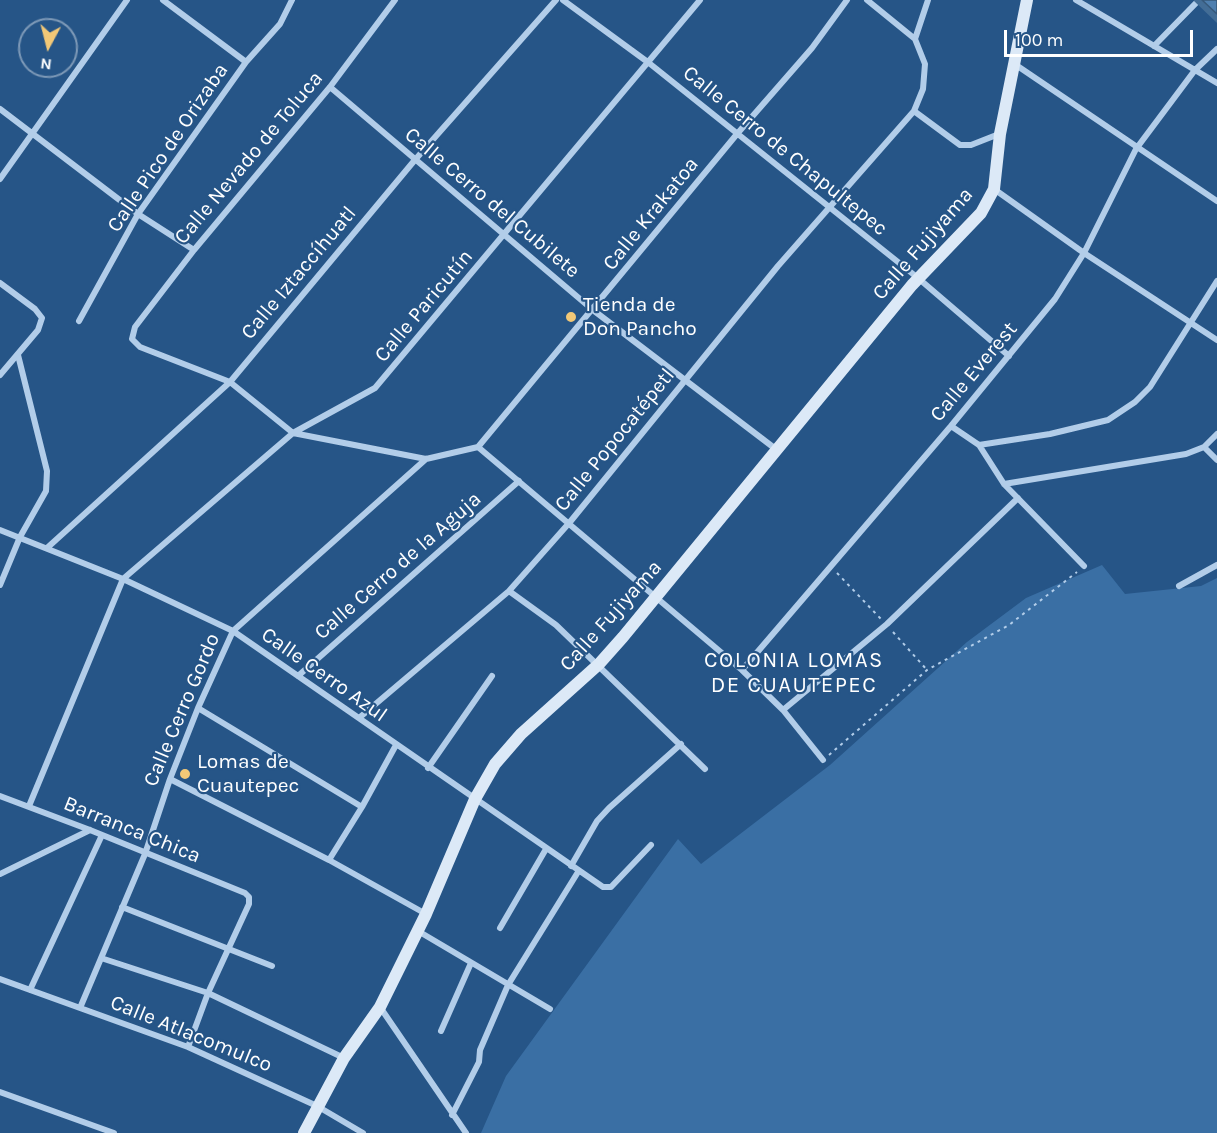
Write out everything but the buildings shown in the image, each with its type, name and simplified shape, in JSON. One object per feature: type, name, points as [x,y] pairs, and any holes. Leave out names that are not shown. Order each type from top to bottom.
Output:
[{"type":"street","points":[[0,179],[127,0]]},
{"type":"street","points":[[163,0],[246,62]]},
{"type":"street","name":"Calle Pico de Orizaba","points":[[79,321],[138,214],[246,62],[280,24],[292,0]]},
{"type":"street","name":"Calle Nevado de Toluca","points":[[230,382],[140,347],[132,339],[135,327],[194,249],[330,87],[395,0]]},
{"type":"street","name":"Calle Iztaccíhuatl","points":[[47,548],[230,382],[414,161],[556,0]]},
{"type":"street","name":"Calle Cerro de Chapultepec","points":[[563,0],[649,63],[918,278],[1010,356]]},
{"type":"street","name":"Calle Paricutín","points":[[123,579],[292,433],[375,388],[700,0]]},
{"type":"street","name":"Calle Krakatoa","points":[[478,447],[737,134],[812,48],[847,0]]},
{"type":"street","points":[[867,0],[915,39],[928,0]]},
{"type":"street","points":[[1027,0],[1016,65],[1000,134],[994,189],[1084,253],[1217,340]]},
{"type":"street","points":[[1076,0],[1217,83]]},
{"type":"street","points":[[1154,46],[1199,0]]},
{"type":"street","name":"Calle Popocatépetl","points":[[359,718],[509,591],[570,522],[828,206],[914,111],[923,89],[925,64],[915,39]]},
{"type":"street","name":"Calle Everest","points":[[742,670],[951,426],[1055,299],[1084,253],[1136,149],[1195,70],[1217,49]]},
{"type":"street","points":[[1016,65],[1136,149],[1217,201]]},
{"type":"street","name":"Calle Cerro del Cubilete","points":[[330,87],[414,161],[506,234],[593,310],[778,450]]},
{"type":"street","points":[[0,109],[138,214],[194,249]]},
{"type":"street","points":[[914,111],[960,145],[971,146],[1000,134]]},
{"type":"street","name":"Calle Fujiyama","points":[[304,1133],[344,1058],[380,1007],[426,914],[475,799],[495,765],[521,734],[599,664],[656,599],[918,278],[981,213],[994,189]]},
{"type":"street","points":[[979,445],[1050,434],[1108,420],[1135,402],[1150,387],[1217,281]]},
{"type":"street","points":[[0,283],[36,309],[42,318],[38,330],[0,375]]},
{"type":"street","points":[[0,585],[20,537],[46,491],[47,471],[18,355]]},
{"type":"street","points":[[230,382],[292,433],[426,459],[478,447],[570,522],[656,599],[742,670],[783,710],[823,760]]},
{"type":"street","points":[[951,426],[979,445],[1004,484],[1084,566]]},
{"type":"street","points":[[1004,484],[1164,458],[1204,447],[1217,434]]},
{"type":"street","points":[[1204,447],[1217,460]]},
{"type":"street","name":"Calle Cerro Gordo","points":[[80,1008],[145,854],[170,779],[198,708],[233,631],[426,459]]},
{"type":"street","name":"Calle Cerro de la Aguja","points":[[298,676],[519,481]]},
{"type":"street","points":[[783,710],[887,624],[1018,498]]},
{"type":"street","name":"Calle Cerro Azul","points":[[0,530],[123,579],[233,631],[578,872],[607,889],[651,845]]},
{"type":"street","points":[[1179,586],[1217,565]]},
{"type":"street","points":[[29,806],[123,579]]},
{"type":"street","name":"Calle Fujiyama","points":[[509,591],[556,625],[599,664],[705,769]]},
{"type":"street","points":[[428,768],[492,676]]},
{"type":"street","points":[[198,708],[362,807]]},
{"type":"street","points":[[571,866],[597,821],[681,744]]},
{"type":"street","points":[[328,860],[362,807],[396,745]]},
{"type":"street","points":[[170,779],[328,860],[426,914]]},
{"type":"street","name":"Barranca Chica","points":[[0,796],[245,893],[249,897],[249,904],[228,946]]},
{"type":"street","points":[[0,874],[90,830]]},
{"type":"street","points":[[30,990],[102,835]]},
{"type":"street","points":[[500,928],[546,849]]},
{"type":"street","points":[[452,1115],[479,1062],[480,1050],[508,985],[578,872]]},
{"type":"street","points":[[122,907],[228,946],[272,966]]},
{"type":"street","points":[[418,931],[550,1009]]},
{"type":"street","points":[[188,1047],[228,946]]},
{"type":"street","points":[[101,958],[208,993],[344,1058]]},
{"type":"street","points":[[441,1031],[471,963]]},
{"type":"street","name":"Calle Atlacomulco","points":[[0,979],[188,1047],[318,1106],[363,1133]]},
{"type":"street","points":[[380,1007],[466,1133]]},
{"type":"street","points":[[0,1092],[114,1133]]},
{"type":"path","points":[[830,566],[887,624],[927,670]]},
{"type":"path","points":[[823,760],[927,670],[1009,625],[1084,566]]},
{"type":"shaded area","points":[[1102,565],[1125,594],[1201,586],[1217,578],[1217,1133],[481,1133],[506,1076],[678,839],[701,864],[830,765],[967,642],[1026,598]]},
{"type":"place","name":"Tienda de Don Pancho","points":[[571,317]]},
{"type":"place","name":"Lomas de Cuautepec","points":[[185,774]]},
{"type":"district","name":"COLONIA LOMAS DE CUAUTEPEC","points":[[794,674]]}]
